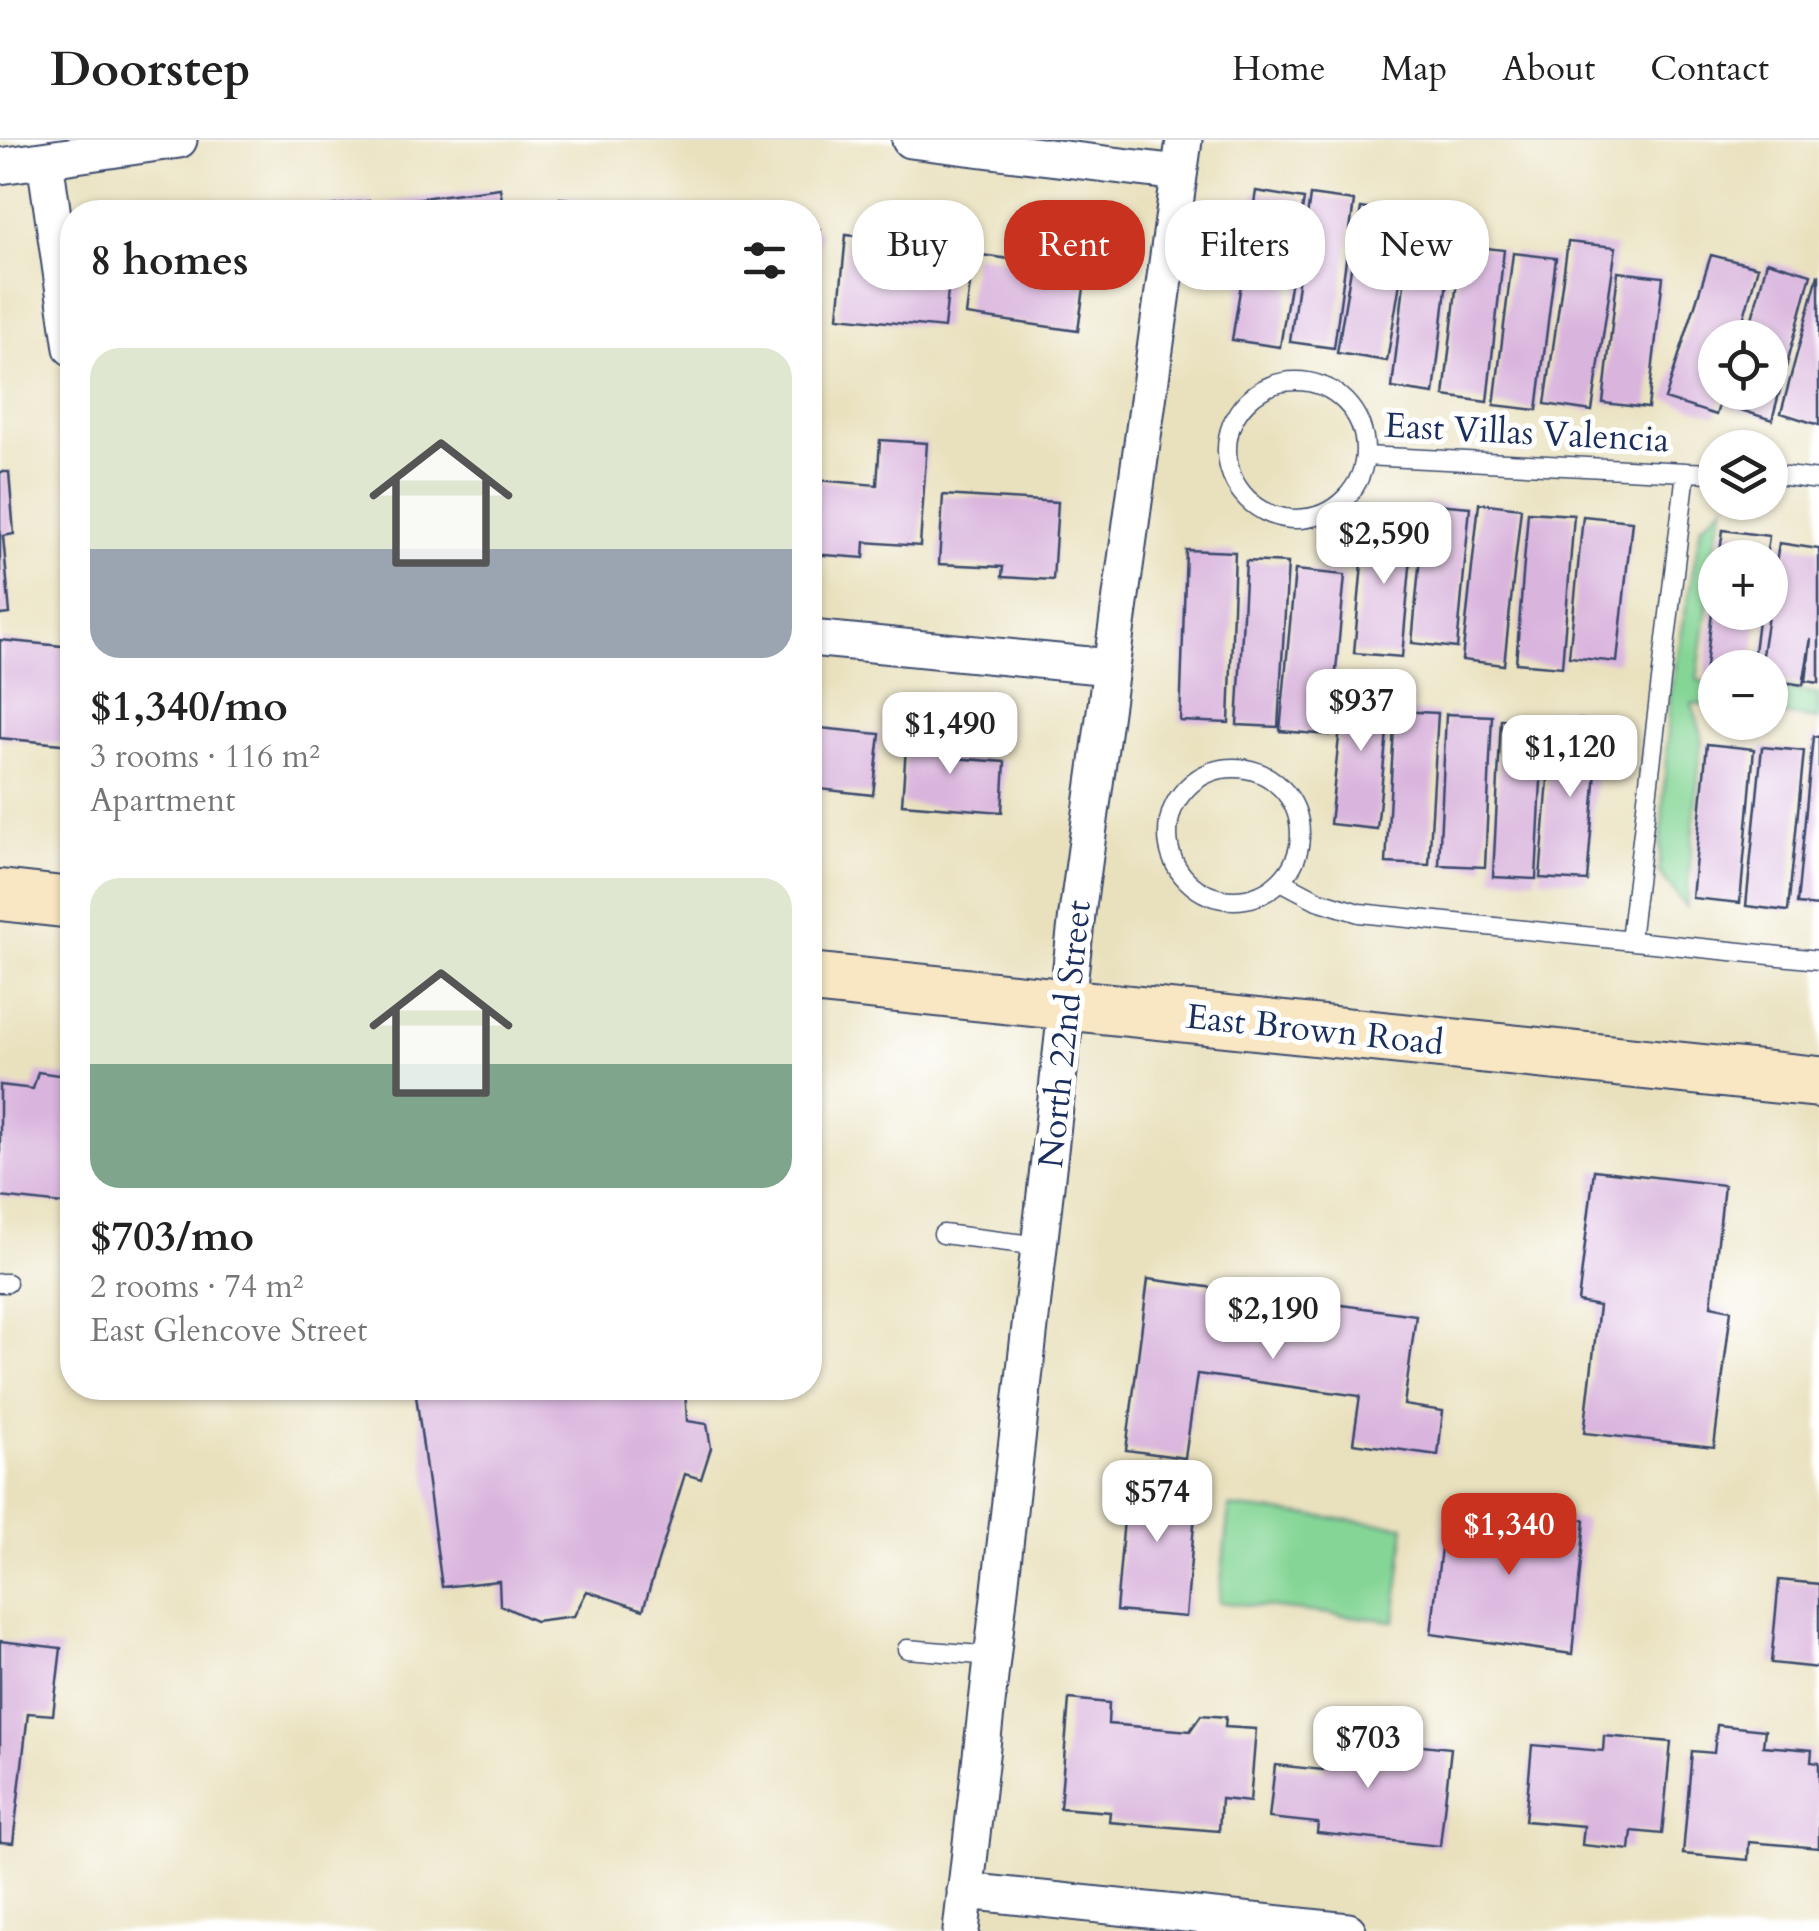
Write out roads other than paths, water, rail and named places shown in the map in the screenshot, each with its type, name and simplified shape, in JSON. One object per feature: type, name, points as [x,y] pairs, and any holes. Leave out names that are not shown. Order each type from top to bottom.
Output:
[{"type":"main road","points":[[0,895],[60,902]]},
{"type":"main road","name":"East Brown Road","points":[[822,979],[1819,1082]]},
{"type":"street","points":[[0,166],[179,140]]},
{"type":"street","points":[[910,140],[1182,156]]},
{"type":"street","name":"North 22nd Street","points":[[961,1931],[1077,914],[1182,156]]},
{"type":"street","points":[[46,160],[60,261]]},
{"type":"street","points":[[822,639],[1110,667]]},
{"type":"street","points":[[966,1891],[1348,1931]]},
{"type":"lane","name":"East Villas Valencia","points":[[1296,381],[1318,384],[1338,395],[1354,411],[1364,433],[1365,456],[1360,478],[1347,498],[1328,512],[1306,519],[1282,518],[1260,510],[1243,496],[1231,476],[1226,454],[1229,432],[1238,411],[1254,395],[1274,384],[1296,381]]},
{"type":"lane","name":"East Villas Valencia","points":[[1365,456],[1698,472]]},
{"type":"lane","name":"East Villas Valencia","points":[[1630,940],[1686,472]]},
{"type":"lane","points":[[1788,476],[1819,480]]},
{"type":"lane","points":[[1235,768],[1268,777],[1282,788],[1292,801],[1301,835],[1292,867],[1281,881],[1267,891],[1234,900],[1217,898],[1187,880],[1170,850],[1168,834],[1177,800],[1188,787],[1202,776],[1235,768]]},
{"type":"lane","points":[[1281,881],[1316,900],[1359,912],[1819,960]]},
{"type":"lane","points":[[943,1234],[1040,1246]]},
{"type":"lane","points":[[907,1649],[992,1656]]}]
